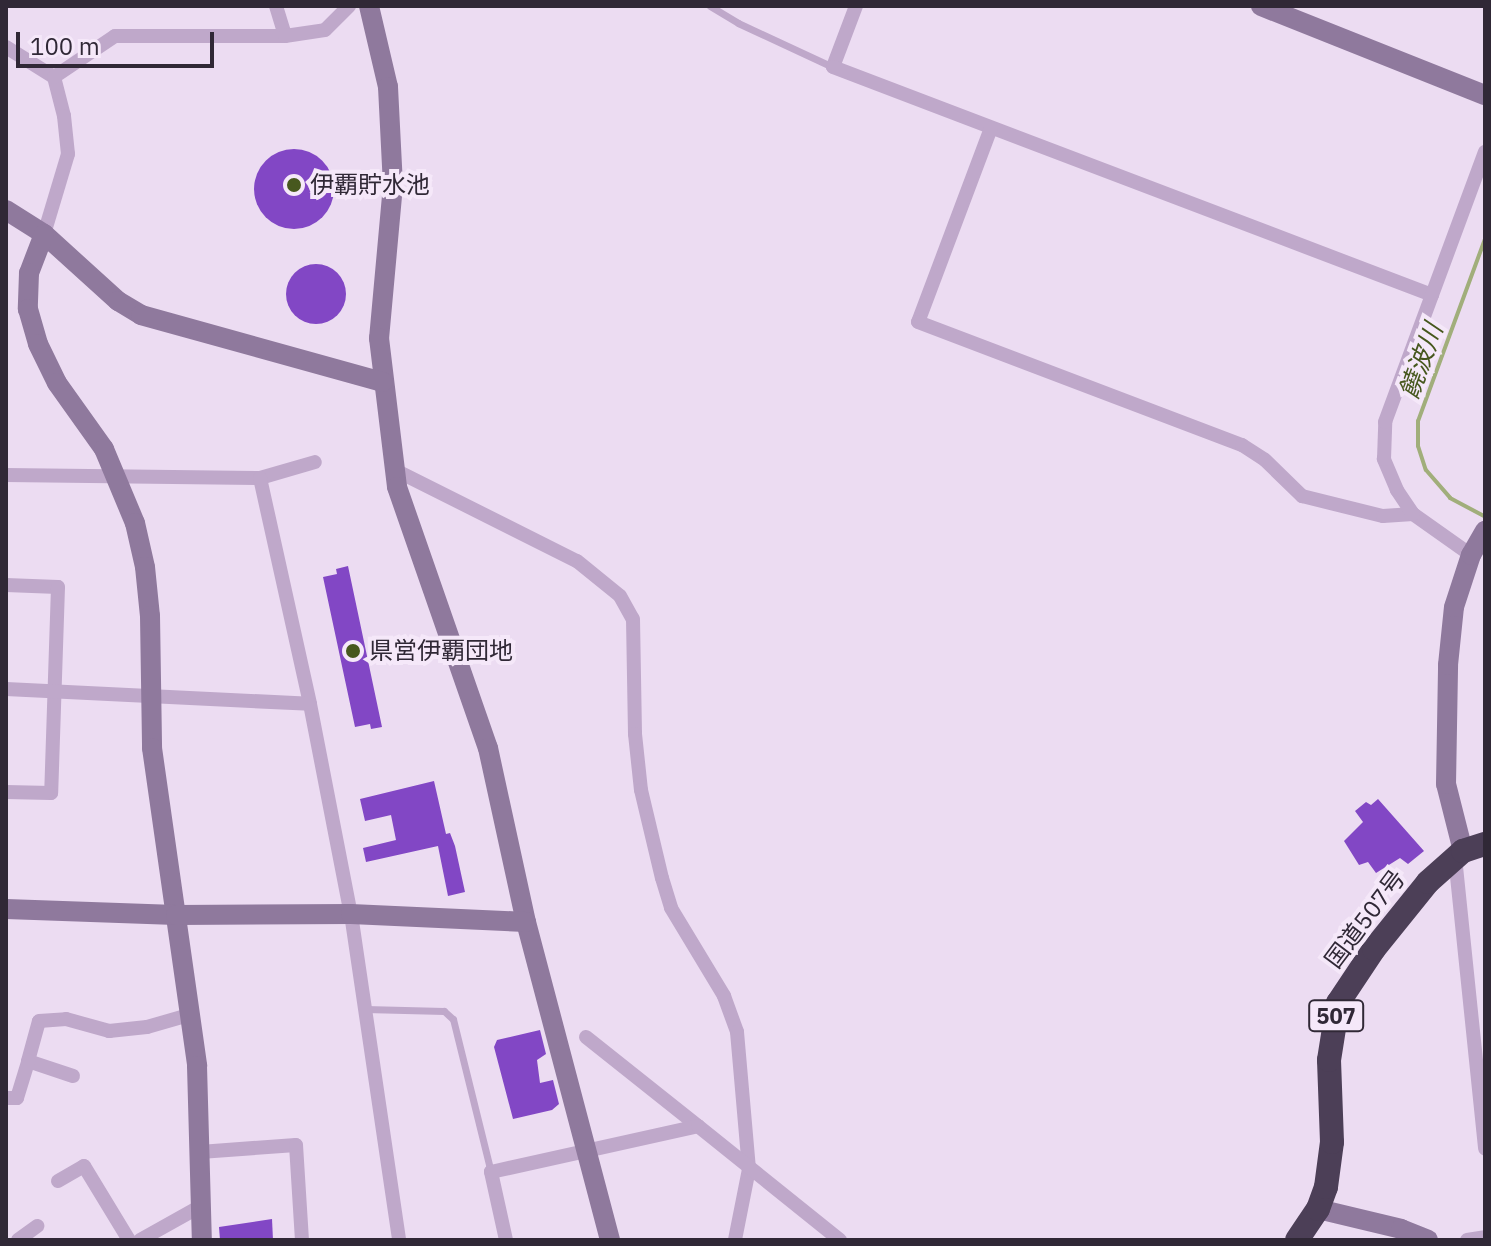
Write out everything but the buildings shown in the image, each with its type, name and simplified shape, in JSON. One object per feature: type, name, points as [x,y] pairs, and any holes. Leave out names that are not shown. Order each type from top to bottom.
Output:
[{"type":"highway","name":"国道507号","points":[[1297,1240],[1318,1209],[1326,1187],[1332,1142],[1329,1060],[1338,1003],[1374,949],[1428,882],[1468,851]]},
{"type":"street","points":[[276,6],[285,36]]},
{"type":"street","points":[[54,77],[115,36],[285,36],[325,30],[349,6]]},
{"type":"street","points":[[369,6],[388,87],[393,185],[379,338],[402,507],[485,737],[526,922],[610,1240]]},
{"type":"street","points":[[856,6],[833,67],[1432,295]]},
{"type":"street","points":[[1261,6],[1485,95]]},
{"type":"street","points":[[6,47],[54,77],[64,116],[68,154],[29,273],[28,309],[38,344],[57,383],[104,449],[135,523],[145,567],[150,616],[149,694],[157,799],[192,1014],[202,1240]]},
{"type":"street","points":[[991,128],[918,322],[1242,445],[1265,460],[1302,496],[1383,516],[1413,514],[1479,541],[1454,607],[1445,724],[1446,784],[1468,851],[1485,1148]]},
{"type":"street","points":[[1413,514],[1397,490],[1384,459],[1385,422],[1485,152]]},
{"type":"street","points":[[6,210],[44,234],[118,301],[141,315],[383,382]]},
{"type":"street","points":[[6,475],[117,479],[260,478],[315,462]]},
{"type":"street","points":[[395,470],[577,561],[620,596],[633,619],[635,734],[641,790],[671,908],[724,996],[737,1032],[749,1169],[735,1240]]},
{"type":"street","points":[[260,478],[310,704],[351,914],[399,1240]]},
{"type":"street","points":[[6,585],[58,587],[51,793],[6,792]]},
{"type":"street","points":[[6,689],[310,704]]},
{"type":"street","points":[[6,909],[176,915],[351,914],[526,922]]},
{"type":"street","points":[[6,1098],[17,1098],[39,1021],[66,1019],[109,1031],[147,1027],[192,1014]]},
{"type":"street","points":[[586,1037],[840,1240]]},
{"type":"street","points":[[28,1061],[73,1076]]},
{"type":"street","points":[[506,1240],[491,1172],[698,1126]]},
{"type":"street","points":[[200,1152],[296,1145],[302,1240]]},
{"type":"street","points":[[58,1181],[84,1166],[129,1240]]},
{"type":"street","points":[[140,1240],[201,1206]]},
{"type":"street","points":[[1318,1209],[1401,1229],[1428,1240]]},
{"type":"street","points":[[18,1240],[37,1226]]},
{"type":"street","points":[[6,1233],[11,1240]]},
{"type":"street","points":[[1467,1240],[1485,1237]]},
{"type":"lane","points":[[710,6],[738,23],[833,67]]},
{"type":"lane","points":[[365,1009],[444,1011],[453,1019],[491,1172]]},
{"type":"waterway","name":"饒波川","points":[[1485,239],[1418,421],[1418,446],[1426,470],[1450,498],[1485,517]]},
{"type":"place","name":"伊覇貯水池","points":[[294,185]]},
{"type":"place","name":"県営伊覇団地","points":[[353,651]]}]
